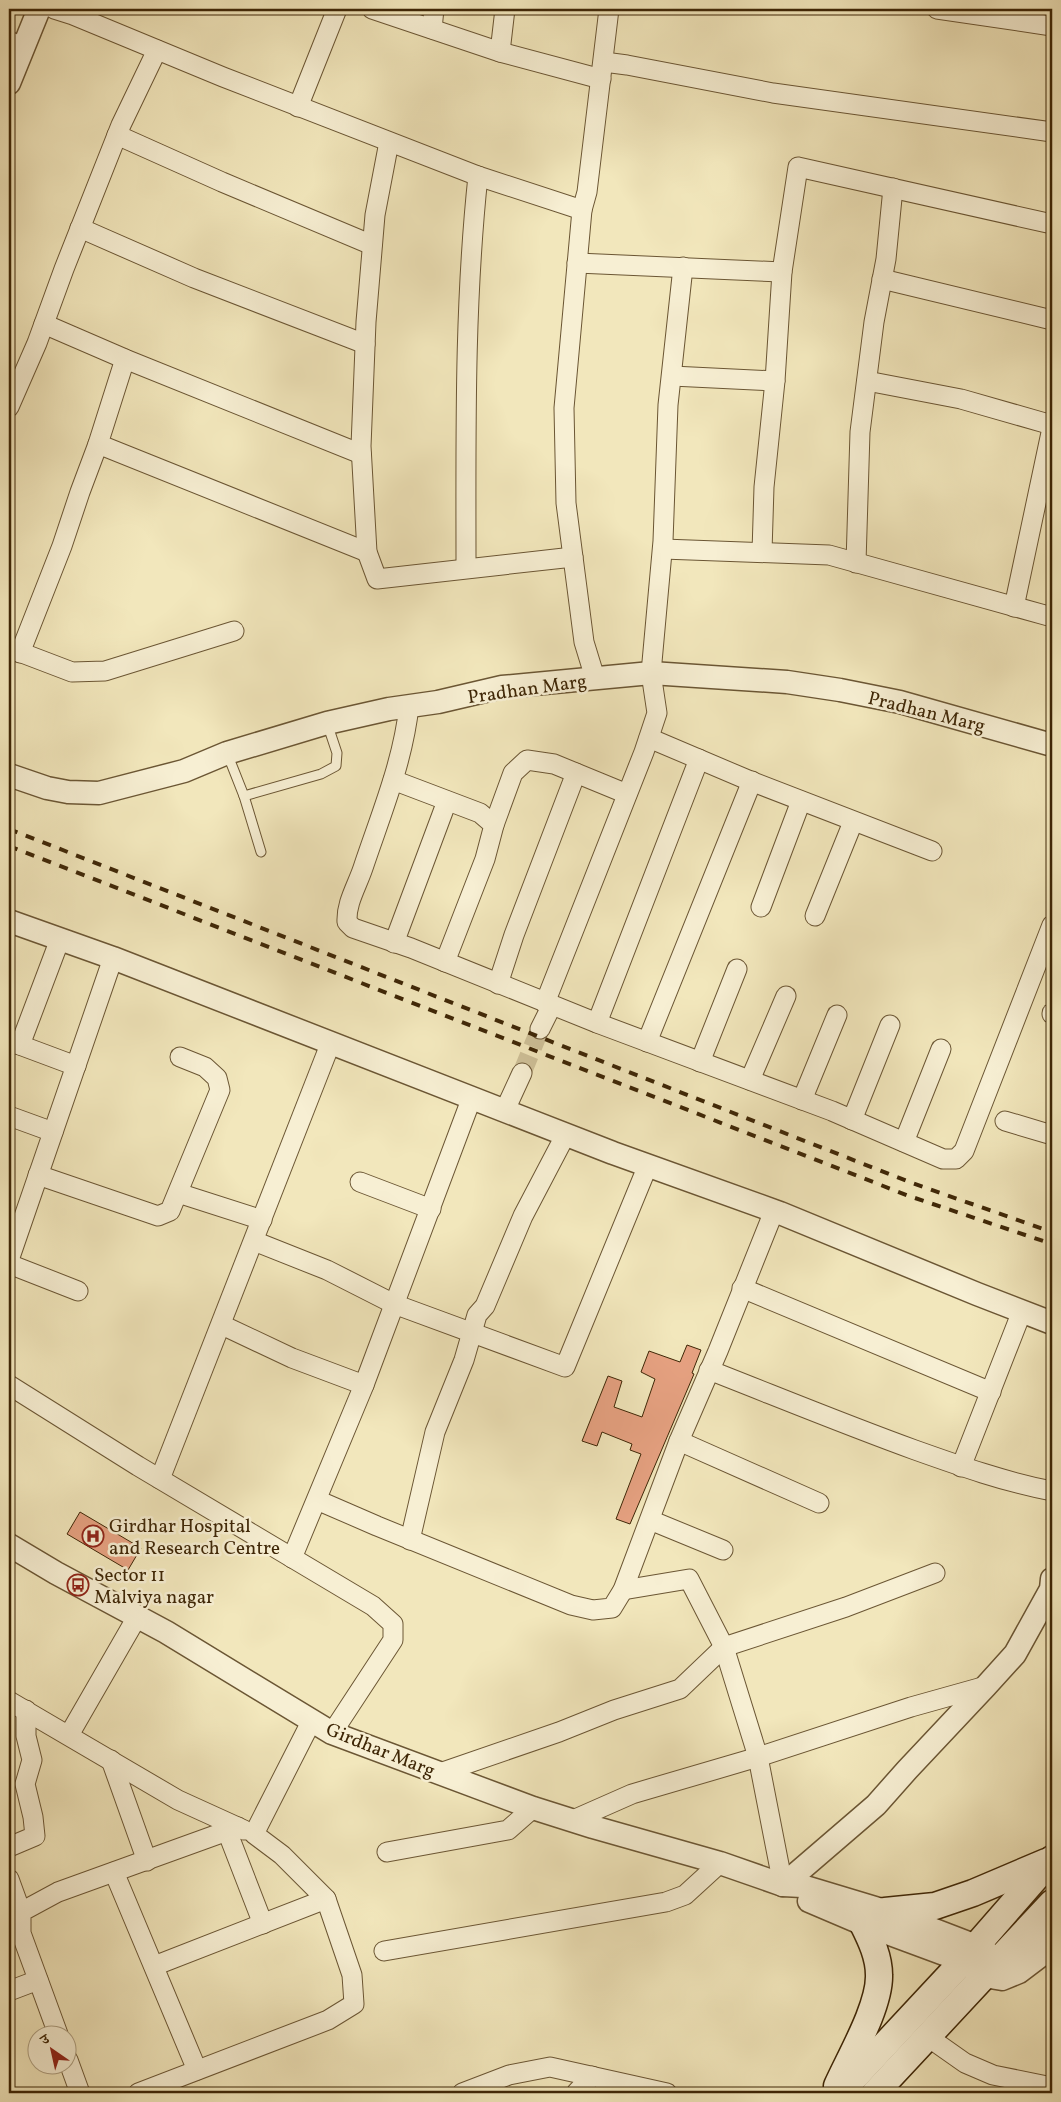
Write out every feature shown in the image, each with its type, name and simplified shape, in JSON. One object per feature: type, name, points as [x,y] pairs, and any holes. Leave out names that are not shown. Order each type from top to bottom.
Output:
[{"type":"main road","points":[[885,1911],[935,1906],[981,1890],[1052,1859]]},
{"type":"main road","points":[[840,2093],[970,1953],[1052,1859]]},
{"type":"main road","points":[[875,2093],[1052,1903]]},
{"type":"main road","points":[[833,2093],[868,2020],[876,1994],[879,1975],[874,1947],[863,1924]]},
{"type":"street","points":[[9,83],[16,44],[39,9]]},
{"type":"street","points":[[54,9],[73,15],[298,107],[478,176],[582,210]]},
{"type":"street","points":[[298,107],[338,9]]},
{"type":"street","points":[[372,9],[500,52],[602,71],[628,65],[773,93],[1052,132]]},
{"type":"street","points":[[432,30],[434,9]]},
{"type":"street","points":[[500,52],[505,9]]},
{"type":"street","points":[[595,678],[584,642],[566,503],[564,408],[582,210],[587,192],[609,9]]},
{"type":"street","points":[[937,9],[1052,26]]},
{"type":"street","points":[[9,407],[44,324],[117,136],[157,50]]},
{"type":"street","points":[[117,136],[239,190],[372,245]]},
{"type":"street","points":[[389,142],[375,215],[372,245],[365,344],[361,454],[367,552],[377,579],[573,557]]},
{"type":"street","points":[[762,552],[764,486],[775,381],[782,272],[798,167],[1052,224]]},
{"type":"street","points":[[466,568],[466,376],[473,220],[478,176]]},
{"type":"street","points":[[856,563],[860,432],[882,280],[892,188]]},
{"type":"street","points":[[80,228],[194,278],[365,344]]},
{"type":"street","points":[[578,263],[782,272]]},
{"type":"street","points":[[540,1029],[657,713],[652,673],[663,549],[668,405],[683,267]]},
{"type":"street","points":[[882,280],[1052,320]]},
{"type":"street","points":[[44,324],[125,359],[361,454]]},
{"type":"street","points":[[125,359],[98,444],[62,546],[15,650],[72,672],[105,671],[234,631]]},
{"type":"street","points":[[672,376],[775,381]]},
{"type":"street","points":[[867,381],[961,399],[1052,427],[1014,607]]},
{"type":"street","points":[[98,444],[367,552]]},
{"type":"street","points":[[663,549],[829,555],[1052,617]]},
{"type":"street","name":"Pradhan Marg","points":[[9,775],[47,788],[68,792],[99,792],[184,771],[227,753],[327,723],[438,702],[502,687],[652,673],[787,682],[840,690],[900,702],[1052,745]]},
{"type":"street","points":[[409,706],[400,761],[362,872],[346,911],[346,922],[353,928],[394,942],[597,1023],[802,1100],[943,1159],[956,1159],[964,1151],[1052,925]]},
{"type":"street","points":[[649,738],[853,822],[932,851]]},
{"type":"street","points":[[597,1023],[699,759]]},
{"type":"street","points":[[445,962],[485,859],[494,825],[513,773],[527,760],[554,764],[627,794]]},
{"type":"street","points":[[498,984],[514,936],[576,773]]},
{"type":"street","points":[[393,780],[480,813],[494,825]]},
{"type":"street","points":[[647,1042],[752,781]]},
{"type":"street","points":[[394,942],[447,801]]},
{"type":"street","points":[[761,907],[801,801]]},
{"type":"street","points":[[815,916],[853,822]]},
{"type":"street","points":[[9,921],[113,958],[566,1134],[774,1211],[1052,1323]]},
{"type":"street","points":[[60,939],[14,1043],[76,1066]]},
{"type":"street","points":[[78,1291],[10,1256],[113,958]]},
{"type":"street","points":[[700,1062],[736,968]]},
{"type":"street","points":[[750,1080],[786,996]]},
{"type":"street","points":[[802,1100],[837,1015]]},
{"type":"street","points":[[852,1120],[890,1025]]},
{"type":"street","points":[[160,1479],[331,1042]]},
{"type":"street","points":[[904,1142],[941,1049]]},
{"type":"street","points":[[38,1175],[158,1216],[170,1211],[220,1090],[218,1078],[205,1067],[180,1057]]},
{"type":"street","points":[[505,1110],[522,1073]]},
{"type":"street","points":[[292,1558],[364,1386],[472,1097]]},
{"type":"street","points":[[9,1116],[53,1132]]},
{"type":"street","points":[[1005,1120],[1052,1135]]},
{"type":"street","points":[[410,1540],[435,1432],[473,1333],[477,1315],[485,1306],[523,1216],[566,1134]]},
{"type":"street","points":[[254,1241],[327,1270],[394,1304],[565,1367],[648,1165]]},
{"type":"street","points":[[360,1182],[431,1209]]},
{"type":"street","points":[[178,1193],[262,1220]]},
{"type":"street","points":[[317,1500],[571,1605],[593,1610],[612,1608],[624,1590],[679,1441],[774,1211]]},
{"type":"street","points":[[742,1288],[991,1392]]},
{"type":"street","points":[[960,1467],[1022,1311]]},
{"type":"street","points":[[222,1324],[292,1358],[364,1386]]},
{"type":"street","points":[[709,1370],[852,1427],[960,1467],[1024,1486],[1052,1491]]},
{"type":"street","points":[[9,1385],[160,1479],[373,1606],[393,1624],[393,1640],[332,1732]]},
{"type":"street","points":[[679,1441],[819,1503]]},
{"type":"street","points":[[650,1520],[723,1550]]},
{"type":"street","name":"Girdhar Marg","points":[[9,1545],[137,1617],[332,1732],[533,1808],[720,1864],[783,1885]]},
{"type":"street","points":[[440,1773],[680,1689],[724,1647],[846,1607],[935,1573]]},
{"type":"street","points":[[624,1590],[689,1579],[724,1647],[758,1756],[783,1885],[797,1896],[863,1924],[970,1953]]},
{"type":"street","points":[[783,1885],[876,1805],[986,1686],[1014,1654],[1051,1589],[1052,1579]]},
{"type":"street","points":[[69,1735],[137,1617]]},
{"type":"street","points":[[573,1820],[632,1794],[911,1707],[986,1686]]},
{"type":"street","points":[[9,1701],[178,1800],[240,1831],[282,1855],[326,1899],[352,1975],[354,2004],[328,2020],[138,2093]]},
{"type":"street","points":[[9,1847],[35,1836],[33,1817],[25,1784],[32,1760],[26,1736],[26,1710]]},
{"type":"street","points":[[21,1912],[58,1892],[147,1860],[240,1831],[312,1720]]},
{"type":"street","points":[[111,1760],[147,1860]]},
{"type":"street","points":[[387,1852],[508,1830],[533,1808]]},
{"type":"street","points":[[240,1831],[263,1924]]},
{"type":"street","points":[[384,1951],[666,1902],[685,1896],[720,1864]]},
{"type":"street","points":[[114,1872],[197,2070]]},
{"type":"street","points":[[9,1878],[21,1912],[21,1933],[54,2024]]},
{"type":"street","points":[[783,1885],[802,1886],[885,1911],[970,1953],[992,1968],[1002,1980],[1019,1972],[1052,1948]]},
{"type":"street","points":[[154,1966],[326,1899]]},
{"type":"street","points":[[992,1968],[1014,1957],[1052,1924]]},
{"type":"street","points":[[9,1991],[38,1980]]},
{"type":"street","points":[[928,2037],[965,2063],[993,2075],[1052,2088]]},
{"type":"street","points":[[462,2093],[509,2075],[550,2067],[667,2093]]},
{"type":"street","points":[[73,2074],[80,2093]]},
{"type":"street","points":[[576,2093],[592,2076]]},
{"type":"lane","points":[[244,796],[321,774],[336,766],[337,753],[327,723]]},
{"type":"lane","points":[[227,753],[244,796],[261,852]]},
{"type":"building","points":[[687,1345],[701,1350],[692,1373],[694,1374],[630,1524],[616,1519],[641,1454],[630,1450],[632,1444],[602,1432],[597,1446],[582,1441],[608,1376],[622,1381],[614,1407],[642,1417],[655,1379],[641,1372],[649,1351],[680,1362]]},
{"type":"building","points":[[80,1512],[141,1548],[128,1570],[67,1534]]},
{"type":"tunnel","points":[[522,1073],[540,1029]]},
{"type":"railway","points":[[9,829],[912,1183],[1052,1232]]},
{"type":"railway","points":[[9,846],[909,1196],[1052,1244]]},
{"type":"place","name":"Girdhar Hospital and Research Centre","points":[[93,1536]]},
{"type":"place","name":"Sector 11 Malviya nagar","points":[[78,1585]]}]
